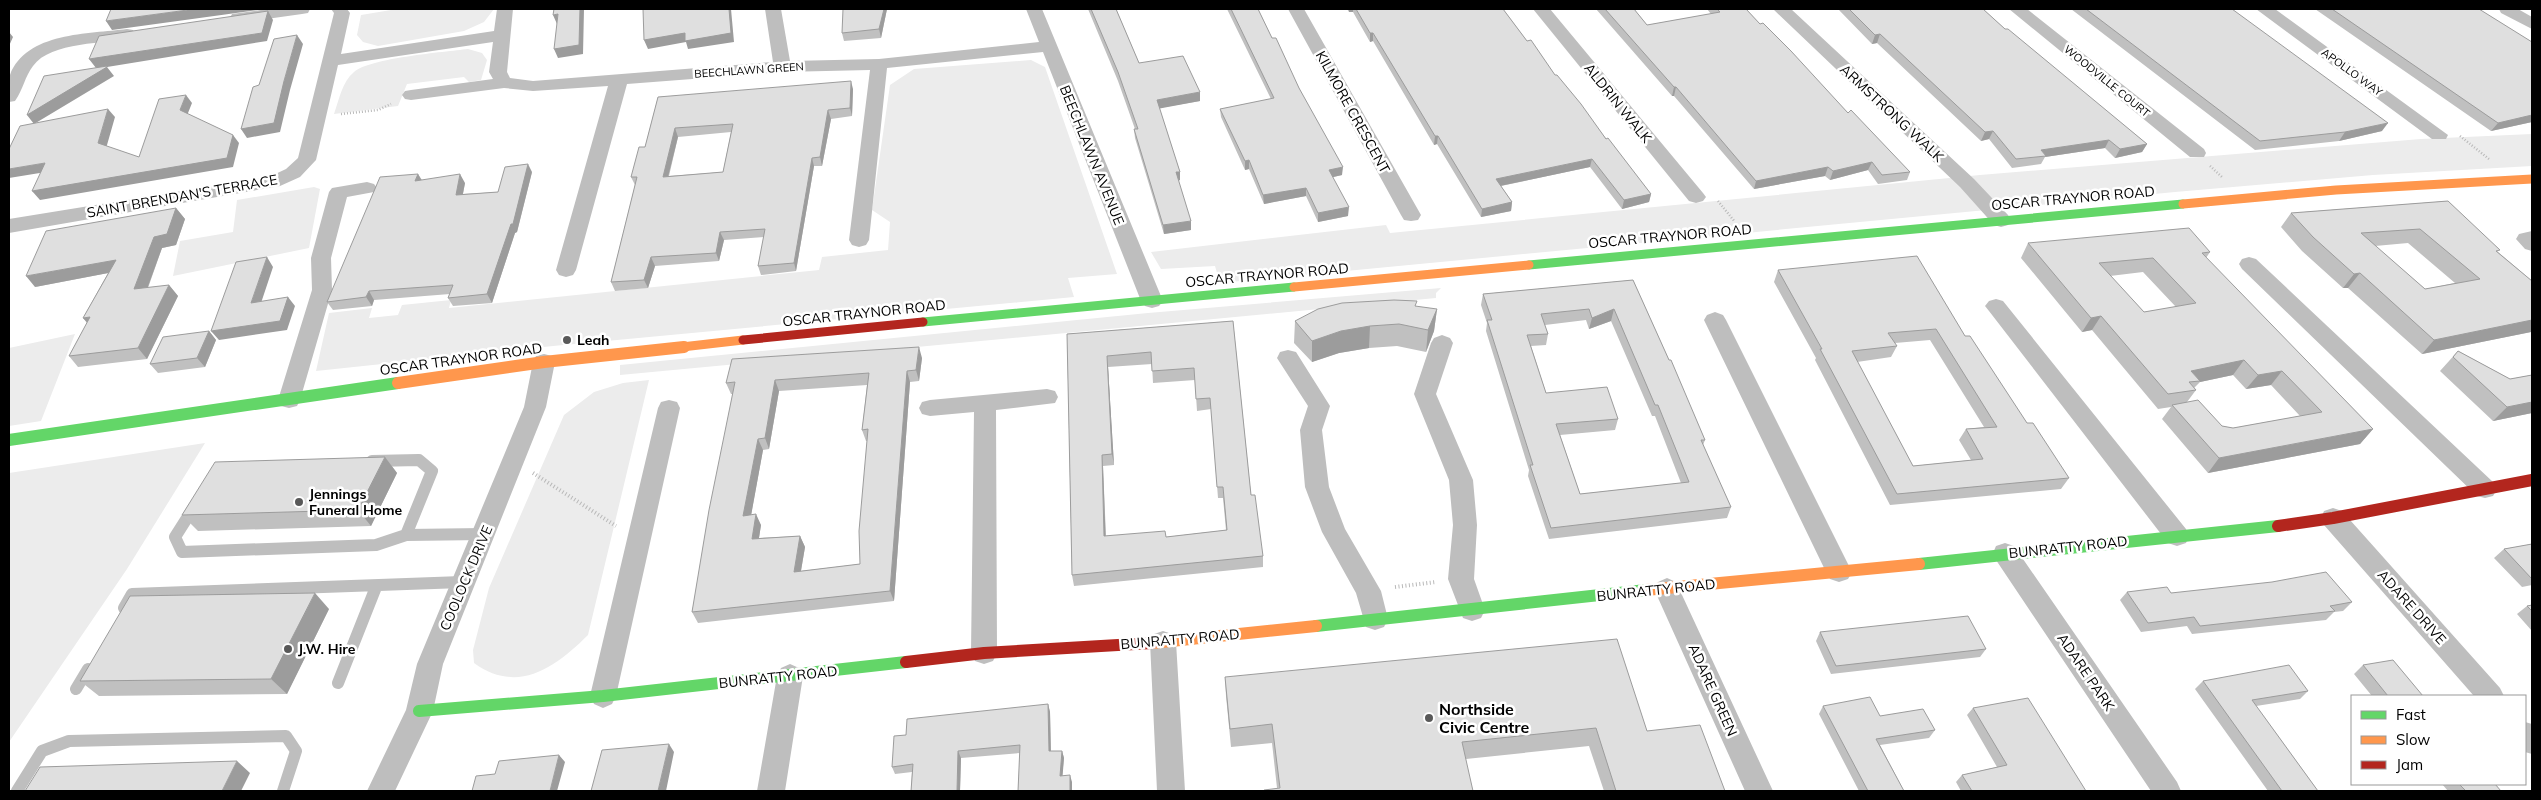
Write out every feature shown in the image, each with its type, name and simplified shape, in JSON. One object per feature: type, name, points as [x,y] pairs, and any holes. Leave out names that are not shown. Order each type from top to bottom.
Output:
[{"type":"main road","name":"OSCAR TRAYNOR ROAD","points":[[9,440],[544,362],[849,329],[2336,190],[2532,179]]},
{"type":"main road","name":"BUNRATTY ROAD","points":[[419,710],[452,710],[602,696],[984,653],[1162,642],[2177,536],[2333,518],[2532,480]]},
{"type":"street","points":[[225,20],[302,9]]},
{"type":"street","name":"SAINT BRENDAN'S TERRACE","points":[[9,226],[273,182],[293,173],[307,160],[332,61],[342,13],[339,9]]},
{"type":"street","points":[[504,83],[498,72],[505,9]]},
{"type":"street","points":[[773,9],[782,67]]},
{"type":"street","name":"BEECHLAWN AVENUE","points":[[1034,9],[1047,46],[1152,301]]},
{"type":"street","name":"KILMORE CRESCENT","points":[[1296,9],[1411,215]]},
{"type":"street","name":"ALDRIN WALK","points":[[1541,9],[1696,197]]},
{"type":"street","name":"ARMSTRONG WALK","points":[[1781,9],[1968,183],[2001,220]]},
{"type":"street","name":"WOODVILLE COURT","points":[[2017,9],[2197,153]]},
{"type":"street","name":"APOLLO WAY","points":[[2264,9],[2439,135]]},
{"type":"street","points":[[2507,9],[2532,24]]},
{"type":"street","points":[[9,97],[24,67],[35,54],[62,44],[148,31]]},
{"type":"street","points":[[332,61],[503,36]]},
{"type":"street","name":"BEECHLAWN GREEN","points":[[411,95],[504,83],[533,86],[782,67],[879,64],[1047,46]]},
{"type":"street","points":[[859,240],[879,64]]},
{"type":"street","points":[[566,270],[619,80]]},
{"type":"street","points":[[289,400],[322,290],[321,258],[339,192],[367,188]]},
{"type":"street","points":[[2532,238],[2526,239],[2532,244]]},
{"type":"street","points":[[2249,264],[2485,489]]},
{"type":"street","points":[[1996,306],[2177,536]]},
{"type":"street","points":[[1715,320],[1839,572]]},
{"type":"street","points":[[1442,342],[1425,394],[1461,480],[1465,525],[1461,578],[1472,610]]},
{"type":"street","points":[[1288,358],[1319,406],[1311,430],[1317,487],[1334,532],[1368,591],[1375,619]]},
{"type":"street","name":"COOLOCK DRIVE","points":[[381,791],[419,710],[430,664],[462,582],[484,534],[536,407],[544,362]]},
{"type":"street","points":[[930,408],[1047,397]]},
{"type":"street","points":[[984,653],[985,402]]},
{"type":"street","points":[[602,696],[669,408]]},
{"type":"street","name":"ADARE DRIVE","points":[[2333,518],[2490,695]]},
{"type":"street","name":"ADARE PARK","points":[[2005,554],[2167,791]]},
{"type":"street","name":"ADARE GREEN","points":[[1667,589],[1759,791]]},
{"type":"street","points":[[1162,642],[1171,791]]},
{"type":"street","points":[[771,791],[790,676]]},
{"type":"lane","points":[[361,462],[419,460],[432,471],[406,535]]},
{"type":"lane","points":[[199,499],[175,537],[182,552],[376,545],[406,535],[484,534]]},
{"type":"lane","points":[[117,620],[132,594],[376,587],[462,582]]},
{"type":"lane","points":[[338,683],[376,587]]},
{"type":"lane","points":[[76,689],[96,654]]},
{"type":"lane","points":[[17,791],[42,750],[69,741],[286,736],[296,751],[283,791]]},
{"type":"path","points":[[318,117],[378,110],[411,95]]},
{"type":"path","points":[[2439,135],[2462,136],[2489,159]]},
{"type":"path","points":[[509,474],[536,472],[617,526],[641,529]]},
{"type":"path","points":[[1368,591],[1461,578]]},
{"type":"shaded area","points":[[397,9],[494,9],[484,22],[464,31],[378,46],[363,42],[357,35],[361,15]]},
{"type":"shaded area","points":[[468,49],[482,53],[487,60],[481,80],[469,82],[464,77],[407,84],[398,106],[334,114],[341,92],[350,76],[363,67],[408,56]]},
{"type":"shaded area","points":[[1031,60],[1045,67],[1117,274],[1068,278],[1074,297],[553,346],[316,371],[329,313],[372,308],[369,318],[398,315],[402,305],[451,300],[449,308],[819,270],[822,257],[888,250],[890,222],[872,210],[890,85],[914,69]]},
{"type":"shaded area","points":[[2532,134],[2532,166],[2373,175],[2175,192],[1220,283],[1215,266],[1161,269],[1151,252],[1386,225],[1390,233],[1980,175],[2421,139]]},
{"type":"shaded area","points":[[314,187],[320,189],[309,248],[173,276],[180,241],[233,232],[237,200]]},
{"type":"shaded area","points":[[1441,288],[1436,293],[1436,298],[620,375],[620,365],[1148,313]]},
{"type":"shaded area","points":[[75,334],[41,421],[9,426],[9,348]]},
{"type":"shaded area","points":[[649,380],[588,635],[576,647],[549,666],[536,673],[521,677],[506,677],[490,672],[474,663],[473,650],[489,588],[564,415],[594,392],[623,383]]},
{"type":"shaded area","points":[[205,443],[127,569],[9,742],[9,473]]},
{"type":"building","points":[[111,9],[195,9],[106,21]]},
{"type":"building","points":[[554,9],[580,9],[579,45],[554,49],[558,14],[553,15]]},
{"type":"building","points":[[643,9],[729,9],[731,33],[685,41],[685,33],[644,40]]},
{"type":"building","points":[[843,9],[884,9],[879,29],[842,33]]},
{"type":"building","points":[[1091,9],[1116,9],[1139,63],[1183,56],[1200,92],[1157,100],[1180,172],[1176,172],[1191,221],[1163,225],[1134,129],[1138,129],[1118,72]]},
{"type":"building","points":[[1231,9],[1258,9],[1272,38],[1276,38],[1299,88],[1343,167],[1329,170],[1349,207],[1318,213],[1306,188],[1263,195],[1249,160],[1245,161],[1220,109],[1274,98]]},
{"type":"building","points":[[1356,9],[1503,9],[1527,41],[1531,40],[1555,75],[1581,104],[1606,139],[1608,138],[1651,194],[1624,200],[1592,159],[1496,179],[1512,202],[1482,209],[1438,136],[1435,136],[1373,33],[1370,33]]},
{"type":"building","points":[[1605,9],[1634,9],[1647,25],[1720,12],[1717,9],[1746,9],[1791,51],[1848,113],[1851,110],[1910,172],[1882,175],[1872,162],[1833,171],[1828,167],[1756,181],[1676,87]]},
{"type":"building","points":[[1849,9],[1983,9],[2147,144],[2120,149],[2109,140],[2041,150],[2046,156],[2016,159],[1993,131],[1985,132],[1880,34],[1875,35]]},
{"type":"building","points":[[2086,9],[2232,9],[2388,123],[2345,132],[2260,141]]},
{"type":"building","points":[[2332,9],[2479,9],[2532,42],[2532,115],[2498,123]]},
{"type":"building","points":[[268,11],[262,33],[89,59],[99,36]]},
{"type":"building","points":[[297,35],[274,123],[241,129],[253,87],[259,85],[274,39]]},
{"type":"building","points":[[107,67],[27,115],[44,76]]},
{"type":"building","points":[[851,81],[850,108],[828,110],[820,157],[812,158],[794,263],[758,266],[765,229],[720,232],[716,253],[651,257],[644,280],[611,282],[637,177],[631,177],[639,147],[645,147],[658,97]],"holes":[[[733,124],[723,172],[663,177],[675,128]]]},
{"type":"building","points":[[186,95],[180,110],[233,135],[227,158],[32,191],[45,163],[9,169],[9,149],[20,126],[108,109],[98,143],[139,157],[159,99]]},
{"type":"building","points":[[528,164],[513,224],[511,224],[487,294],[448,298],[453,285],[369,291],[366,297],[327,302],[380,177],[418,174],[415,181],[460,174],[456,195],[498,192],[505,167]]},
{"type":"building","points":[[2448,201],[2500,250],[2496,251],[2532,281],[2532,320],[2434,340],[2360,273],[2354,274],[2313,237],[2291,213]],"holes":[[[2420,229],[2480,279],[2425,289],[2361,233]]]},
{"type":"building","points":[[176,208],[167,234],[154,237],[134,289],[169,285],[138,348],[69,356],[90,317],[83,318],[116,260],[26,276],[46,231]]},
{"type":"building","points":[[2189,228],[2210,252],[2202,253],[2373,429],[2219,458],[2172,405],[2198,400],[2222,426],[2233,428],[2322,412],[2282,371],[2258,375],[2244,360],[2191,371],[2200,381],[2189,382],[2196,390],[2168,394],[2101,316],[2091,318],[2028,243]],"holes":[[[2153,258],[2196,303],[2144,312],[2099,263]]]},
{"type":"building","points":[[1917,256],[1965,336],[1970,336],[2027,423],[2033,423],[2069,478],[1897,494],[1820,349],[1822,349],[1778,270]],"holes":[[[1936,329],[1997,427],[1966,429],[1983,459],[1913,466],[1852,351],[1897,346],[1888,333]]]},
{"type":"building","points":[[267,257],[251,303],[288,297],[280,321],[211,331],[236,262]]},
{"type":"building","points":[[1633,280],[1669,360],[1671,360],[1705,440],[1701,440],[1731,507],[1551,528],[1530,465],[1533,465],[1487,320],[1492,320],[1483,294]],"holes":[[[1589,309],[1592,318],[1614,309],[1655,405],[1658,405],[1689,482],[1580,494],[1556,424],[1618,419],[1607,387],[1546,393],[1527,335],[1548,334],[1541,314]]]},
{"type":"building","points":[[1394,300],[1417,301],[1415,306],[1437,309],[1428,330],[1399,324],[1370,326],[1341,331],[1312,341],[1295,321],[1318,309],[1342,303]]},
{"type":"building","points":[[1233,321],[1251,495],[1255,495],[1263,556],[1072,575],[1067,334]],"holes":[[[1151,352],[1152,371],[1194,368],[1196,399],[1210,398],[1217,487],[1223,487],[1227,530],[1166,537],[1165,531],[1104,536],[1102,455],[1112,454],[1107,356]]]},
{"type":"building","points":[[209,331],[197,358],[150,364],[163,337]]},
{"type":"building","points":[[919,347],[916,370],[907,371],[890,591],[692,612],[709,510],[735,382],[726,383],[732,359]],"holes":[[[869,373],[862,430],[868,429],[859,531],[860,564],[794,572],[800,536],[752,539],[756,514],[743,516],[758,439],[765,438],[775,380]]]},
{"type":"building","points":[[2458,351],[2510,379],[2532,375],[2532,402],[2507,407],[2453,357]]},
{"type":"building","points":[[385,457],[358,510],[182,515],[215,462]]},
{"type":"building","points":[[2532,544],[2532,579],[2504,549]]},
{"type":"building","points":[[2326,572],[2352,602],[2330,606],[2335,611],[2200,626],[2194,617],[2148,623],[2127,592],[2167,587],[2171,593],[2272,582]]},
{"type":"building","points":[[315,593],[271,679],[80,681],[130,596]]},
{"type":"building","points":[[1968,616],[1986,649],[1836,666],[1820,632]]},
{"type":"building","name":"Northside Civic Centre","points":[[1617,639],[1647,731],[1700,725],[1725,791],[1616,791],[1596,728],[1462,742],[1473,791],[1264,791],[1280,788],[1272,724],[1230,729],[1225,677]]},
{"type":"building","points":[[2393,660],[2422,695],[2387,695],[2363,665]]},
{"type":"building","points":[[2289,665],[2308,691],[2252,700],[2318,791],[2282,791],[2203,681]]},
{"type":"building","points":[[1870,697],[1880,716],[1923,709],[1935,730],[1876,739],[1904,791],[1868,791],[1823,706]]},
{"type":"building","points":[[2028,698],[2086,791],[1972,791],[1962,775],[2007,765],[1973,708]]},
{"type":"building","points":[[1048,704],[1049,751],[1062,751],[1060,776],[1070,775],[1070,791],[1018,791],[1020,745],[958,751],[957,791],[911,791],[913,764],[892,767],[894,736],[906,735],[907,719]]},
{"type":"building","points":[[669,744],[658,791],[591,791],[602,750]]},
{"type":"building","points":[[559,755],[550,791],[472,791],[476,776],[495,774],[499,761]]},
{"type":"building","points":[[237,761],[222,791],[25,791],[40,767]]},
{"type":"building","points":[[2460,785],[2496,785],[2501,791],[2466,791]]},
{"type":"traffic: fast","points":[[1529,265],[2183,204]]},
{"type":"traffic: fast","points":[[923,322],[1294,287]]},
{"type":"traffic: fast","points":[[9,440],[398,383]]},
{"type":"traffic: fast","points":[[1919,564],[2278,526]]},
{"type":"traffic: fast","points":[[1316,626],[1646,590]]},
{"type":"traffic: fast","points":[[419,711],[603,696],[906,662]]},
{"type":"traffic: slow","points":[[2183,204],[2336,190],[2532,179]]},
{"type":"traffic: slow","points":[[1294,287],[1529,265]]},
{"type":"traffic: slow","points":[[398,383],[544,362],[743,340]]},
{"type":"traffic: slow","points":[[1646,590],[1919,564]]},
{"type":"traffic: slow","points":[[1152,643],[1316,626]]},
{"type":"traffic: jam","points":[[743,340],[923,322]]},
{"type":"traffic: jam","points":[[2278,526],[2333,518],[2532,480]]},
{"type":"traffic: jam","points":[[906,662],[984,653],[1152,643]]},
{"type":"place","name":"Leah","points":[[567,340]]},
{"type":"place","name":"Jennings Funeral Home","points":[[299,502]]},
{"type":"place","name":"J.W. Hire","points":[[288,649]]},
{"type":"place","name":"Northside Civic Centre","points":[[1429,718]]}]
